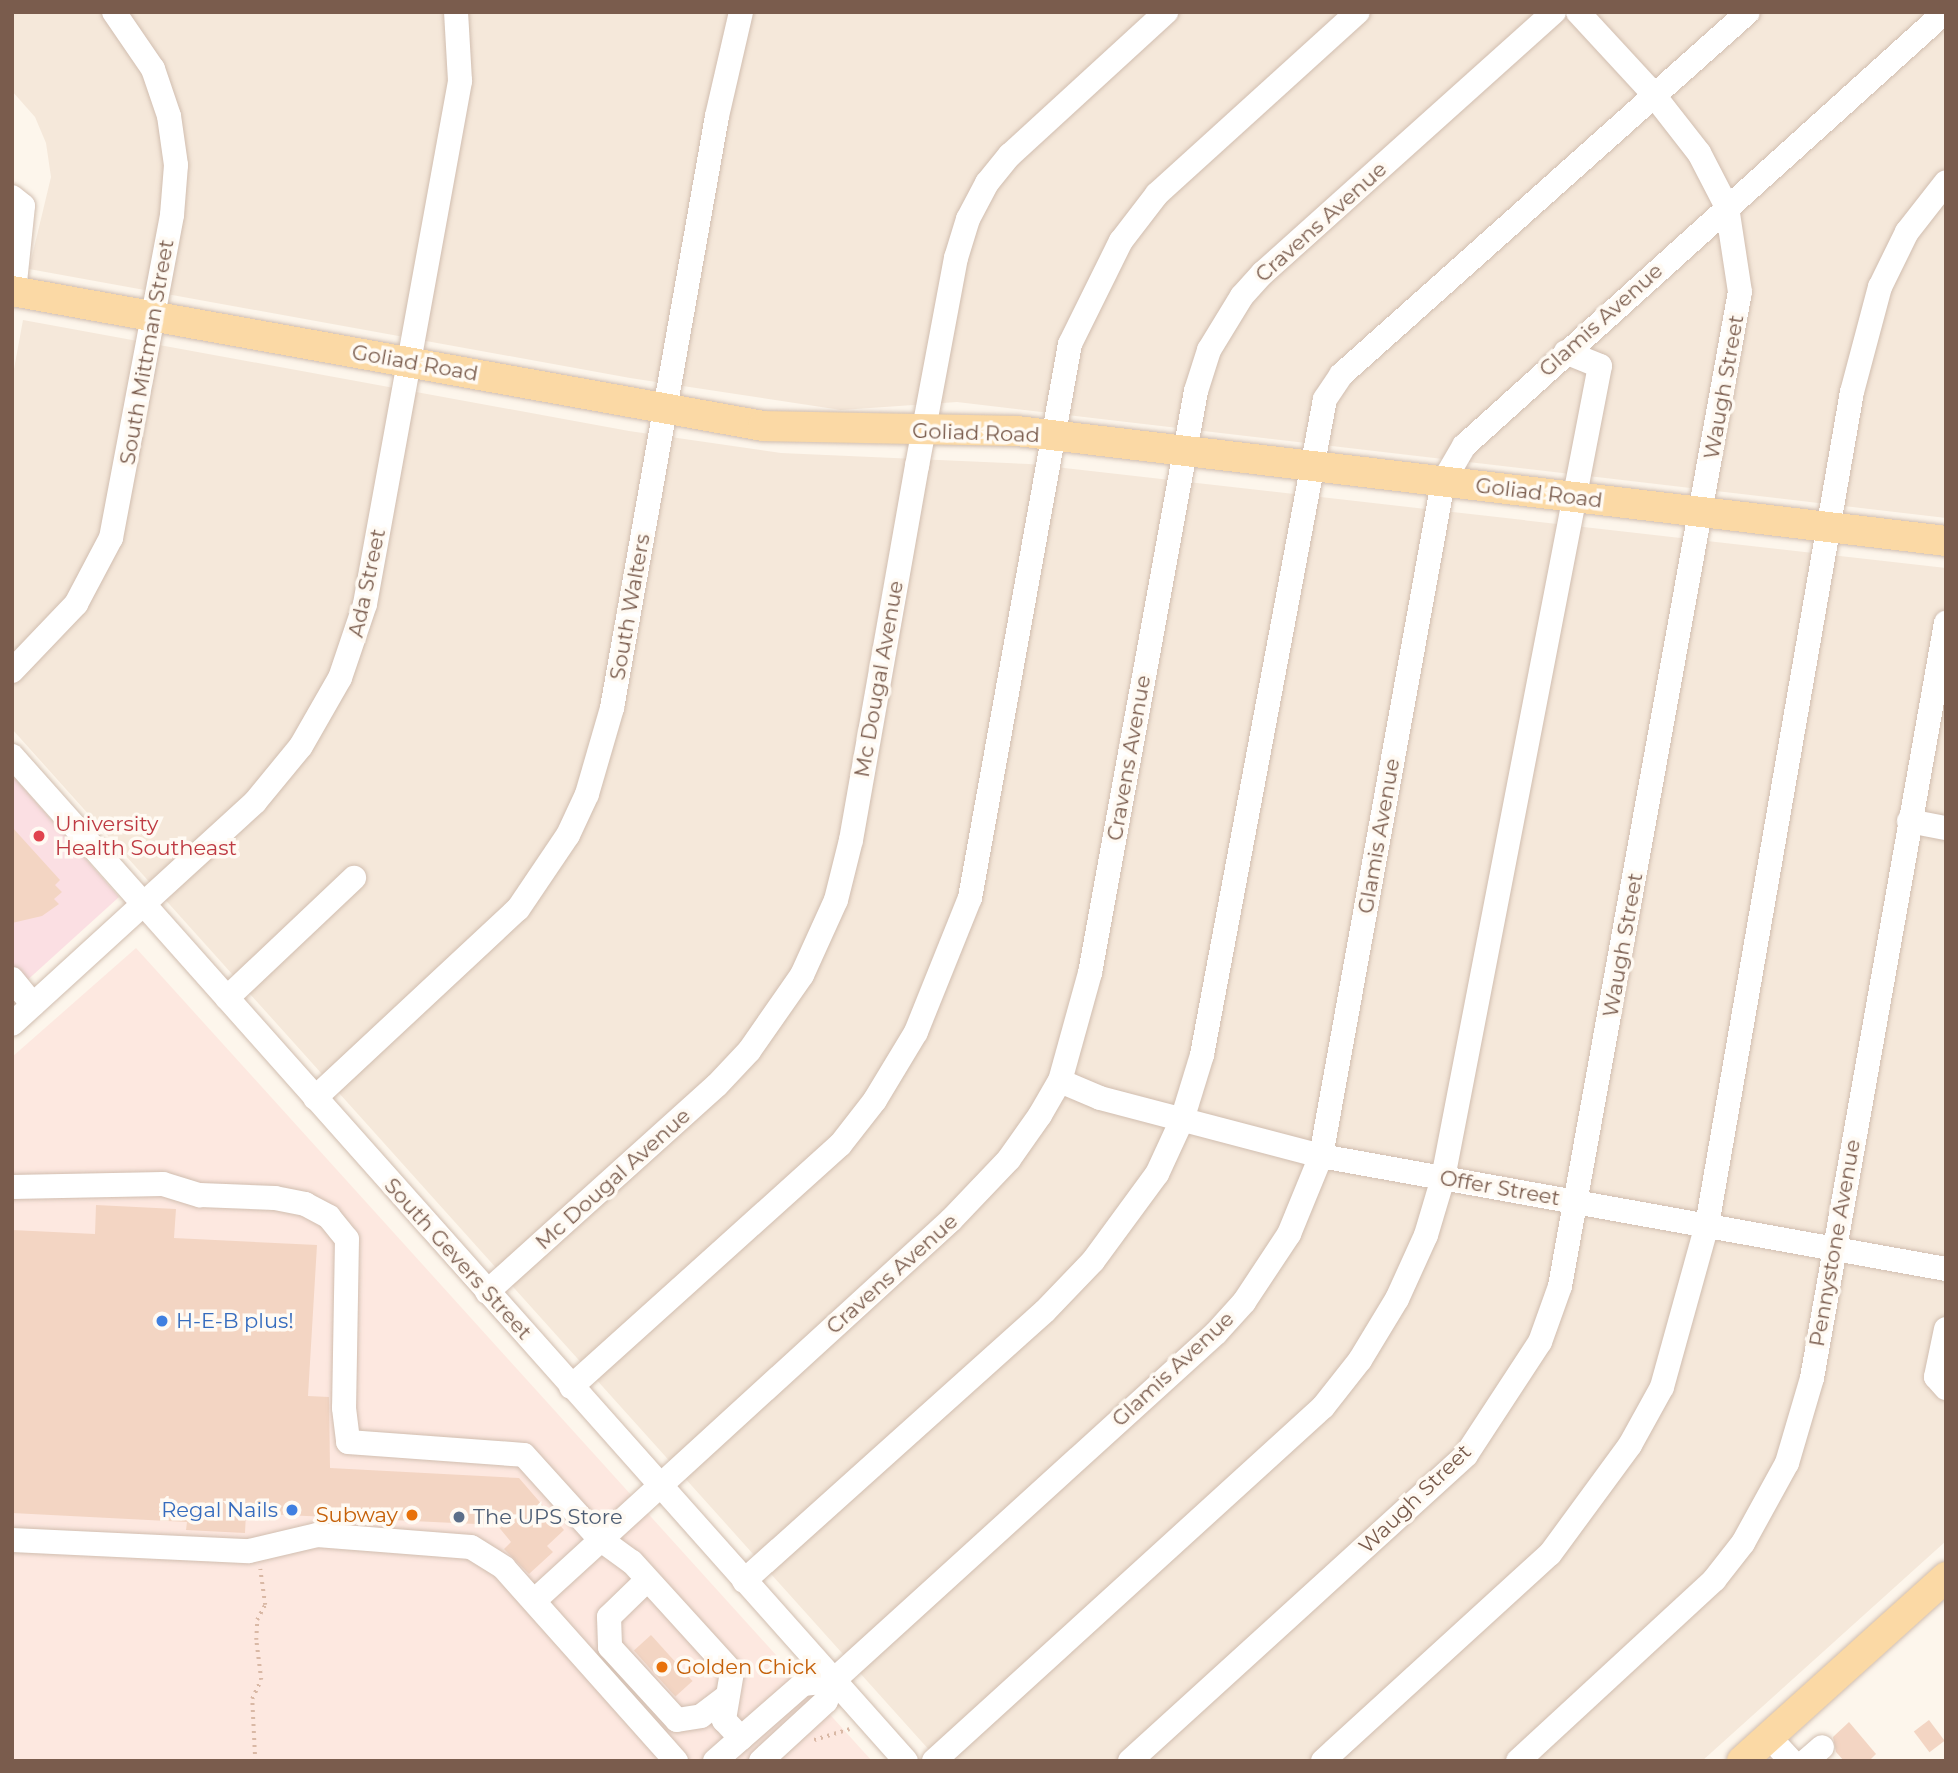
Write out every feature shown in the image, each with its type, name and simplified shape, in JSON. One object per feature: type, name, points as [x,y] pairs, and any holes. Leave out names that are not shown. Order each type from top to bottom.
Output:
[{"type":"main road","name":"Goliad Road","points":[[13,291],[666,410],[802,430],[967,429],[1056,436],[1946,541]]},
{"type":"main road","points":[[1742,1761],[1946,1577]]},
{"type":"street","name":"South Mittman Street","points":[[12,671],[53,633],[102,561],[117,514],[175,190],[174,140],[153,69],[114,12]]},
{"type":"street","name":"Ada Street","points":[[12,1024],[145,906],[282,772],[323,713],[340,678],[365,604],[460,81],[456,12]]},
{"type":"street","points":[[740,19],[762,12]]},
{"type":"street","name":"Mc Dougal Avenue","points":[[487,1292],[717,1085],[749,1051],[802,975],[836,900],[851,840],[956,258],[977,201],[1026,138],[1166,12]]},
{"type":"street","points":[[572,1387],[840,1145],[875,1100],[916,1032],[971,898],[1056,436],[1070,344],[1121,241],[1157,194],[1358,12]]},
{"type":"street","name":"Cravens Avenue","points":[[534,1601],[982,1191],[1009,1159],[1060,1081],[1090,973],[1205,360],[1242,296],[1554,12]]},
{"type":"street","name":"Waugh Street","points":[[1130,1761],[1466,1455],[1540,1342],[1560,1286],[1740,292],[1727,207],[1699,153],[1655,96],[1578,12]]},
{"type":"street","points":[[744,1581],[1045,1311],[1093,1261],[1157,1174],[1182,1120],[1202,1055],[1325,399],[1341,376],[1748,12]]},
{"type":"street","name":"Glamis Avenue","points":[[833,1681],[1216,1333],[1275,1258],[1321,1156],[1443,482],[1476,432],[1945,12]]},
{"type":"street","name":"South Walters","points":[[314,1098],[487,942],[545,874],[568,835],[587,794],[610,719],[717,116],[740,19]]},
{"type":"street","points":[[1323,1761],[1550,1554],[1595,1496],[1662,1387],[1707,1225],[1852,393],[1880,287],[1908,232],[1946,182]]},
{"type":"street","points":[[12,197],[23,206],[13,291]]},
{"type":"street","points":[[933,1761],[1323,1406],[1360,1360],[1397,1299],[1426,1235],[1443,1178],[1600,366],[1566,352]]},
{"type":"street","name":"Pennystone Avenue","points":[[1518,1761],[1682,1613],[1714,1580],[1761,1514],[1803,1419],[1946,623]]},
{"type":"street","name":"South Gevers Street","points":[[12,756],[906,1761]]},
{"type":"street","points":[[1909,821],[1946,828]]},
{"type":"street","points":[[227,998],[354,878]]},
{"type":"street","points":[[12,979],[33,1005]]},
{"type":"street","name":"Offer Street","points":[[1060,1081],[1100,1098],[1321,1156],[1946,1269]]},
{"type":"street","points":[[12,1187],[163,1184],[200,1195],[275,1198],[305,1204],[329,1217],[347,1239],[344,1408],[348,1442],[524,1455],[600,1539],[647,1580],[732,1672],[724,1720],[741,1738]]},
{"type":"street","points":[[1946,1329],[1936,1377],[1946,1388]]},
{"type":"street","points":[[12,1540],[258,1549],[317,1535],[471,1547],[504,1568],[676,1761]]},
{"type":"street","points":[[647,1580],[609,1617],[610,1647],[677,1720],[701,1716],[726,1697]]},
{"type":"street","points":[[715,1761],[803,1684],[833,1681],[826,1701],[761,1761]]},
{"type":"street","points":[[1769,1737],[1791,1761]]},
{"type":"path","points":[[255,1761],[252,1699],[261,1680],[256,1640],[257,1620],[265,1605],[258,1549]]},
{"type":"path","points":[[811,1741],[844,1734],[852,1727]]},
{"type":"shaded area","points":[[12,12],[1946,12],[1946,518],[957,402],[841,410],[630,378],[29,269],[51,177],[46,143],[35,117],[12,91]]},
{"type":"shaded area","points":[[23,320],[629,431],[781,453],[1029,464],[1946,568],[1946,1541],[1702,1761],[939,1761],[12,729],[12,380]]},
{"type":"shaded area","name":"University Health Southeast","points":[[12,775],[119,897],[12,994]]},
{"type":"shaded area","points":[[136,948],[872,1761],[12,1761],[12,1057]]},
{"type":"building","points":[[12,827],[60,880],[55,885],[62,892],[54,899],[59,904],[42,916],[12,923]]},
{"type":"building","name":"H-E-B plus!","points":[[96,1205],[176,1209],[174,1238],[317,1245],[308,1396],[329,1397],[330,1468],[519,1478],[564,1530],[547,1546],[553,1552],[529,1574],[504,1549],[511,1542],[497,1525],[246,1513],[245,1533],[186,1530],[187,1522],[12,1513],[12,1230],[95,1234]]},
{"type":"building","name":"Golden Chick","points":[[651,1635],[692,1681],[675,1696],[634,1650]]},
{"type":"building","points":[[1929,1720],[1945,1741],[1929,1752],[1914,1731]]},
{"type":"building","points":[[1849,1722],[1876,1754],[1869,1761],[1844,1761],[1836,1752],[1833,1737]]},
{"type":"place","name":"University Health Southeast","points":[[39,836]]},
{"type":"place","name":"H-E-B plus!","points":[[162,1321]]},
{"type":"place","name":"Regal Nails","points":[[292,1510]]},
{"type":"place","name":"Subway","points":[[412,1515]]},
{"type":"place","name":"The UPS Store","points":[[459,1517]]},
{"type":"place","name":"Golden Chick","points":[[662,1667]]}]
